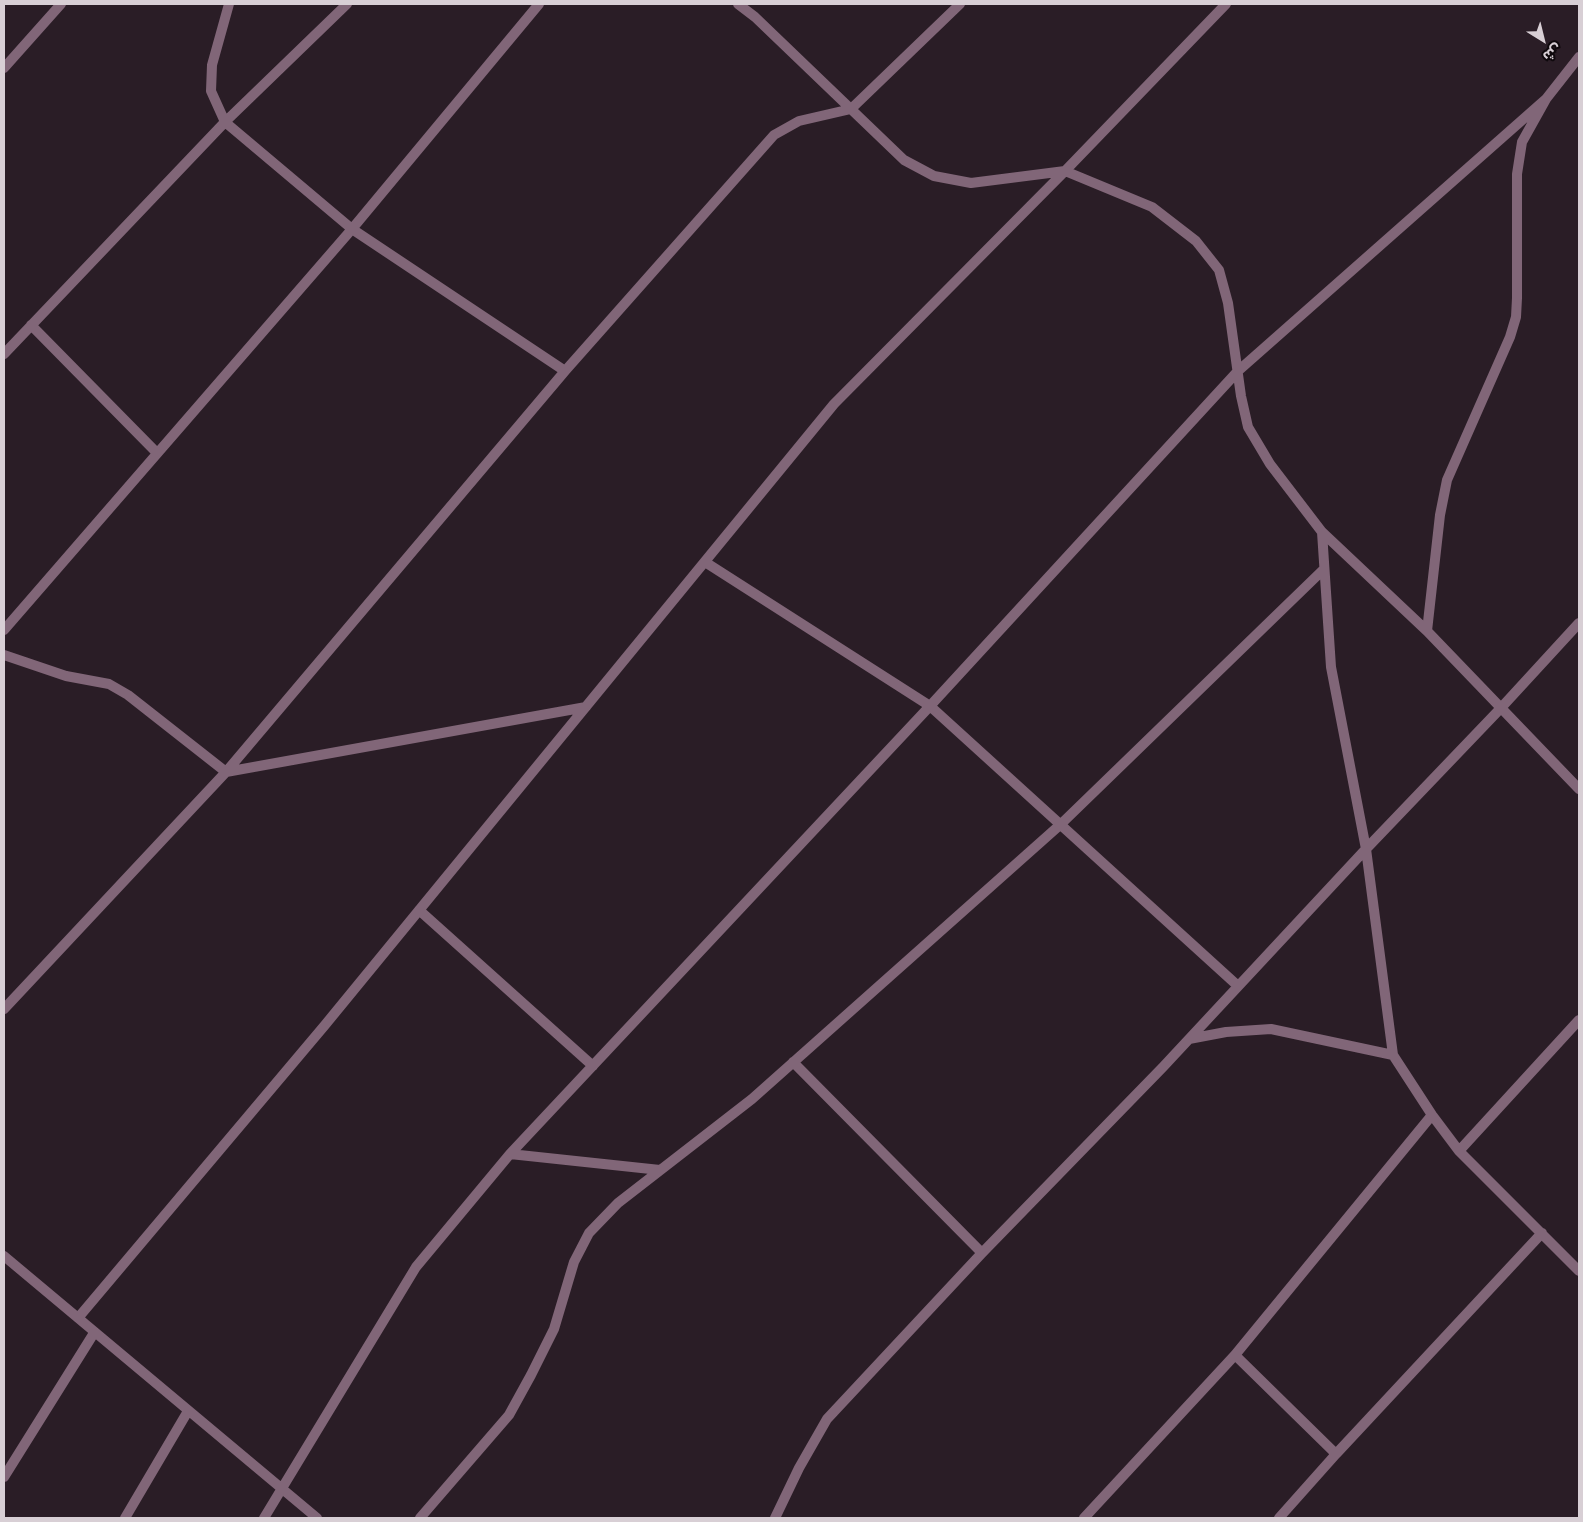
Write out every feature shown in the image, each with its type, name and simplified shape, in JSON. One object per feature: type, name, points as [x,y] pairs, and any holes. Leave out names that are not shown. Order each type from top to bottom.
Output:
[{"type":"street","points":[[4,68],[61,4]]},
{"type":"street","points":[[229,4],[212,65],[211,91],[225,122],[352,229],[565,371]]},
{"type":"street","points":[[4,354],[225,122],[347,4]]},
{"type":"street","points":[[4,630],[352,229],[539,4]]},
{"type":"street","points":[[738,4],[904,160],[934,176],[971,183],[1065,172],[1152,207],[1196,241],[1219,270],[1228,303],[1248,427],[1270,464],[1322,532],[1426,631],[1579,789]]},
{"type":"street","points":[[4,1009],[226,772],[565,371],[774,135],[799,121],[851,109],[960,4]]},
{"type":"street","points":[[78,1318],[419,910],[834,404],[1065,172],[1226,4]]},
{"type":"street","points":[[1426,631],[1446,480],[1510,338],[1516,317],[1518,298],[1517,174],[1522,142],[1546,99],[1579,57]]},
{"type":"street","points":[[264,1518],[416,1267],[510,1154],[930,706],[1238,371],[1546,99]]},
{"type":"street","points":[[31,325],[157,454]]},
{"type":"street","points":[[1322,532],[1331,667],[1366,849],[1393,1055],[1432,1115],[1459,1151],[1579,1271]]},
{"type":"street","points":[[705,562],[930,706],[1238,986]]},
{"type":"street","points":[[420,1518],[509,1415],[554,1329],[574,1262],[589,1233],[618,1203],[752,1099],[1061,824],[1324,569]]},
{"type":"street","points":[[776,1518],[799,1468],[827,1419],[982,1253],[1189,1039],[1579,623]]},
{"type":"street","points":[[4,656],[66,676],[109,684],[128,695],[226,772],[586,707]]},
{"type":"street","points":[[419,910],[593,1066]]},
{"type":"street","points":[[1459,1151],[1579,1020]]},
{"type":"street","points":[[1189,1039],[1226,1032],[1271,1029],[1393,1055]]},
{"type":"street","points":[[793,1062],[982,1253]]},
{"type":"street","points":[[1084,1518],[1235,1355],[1432,1115]]},
{"type":"street","points":[[510,1154],[660,1170]]},
{"type":"street","points":[[1279,1518],[1336,1454],[1542,1233]]},
{"type":"street","points":[[4,1256],[318,1518]]},
{"type":"street","points":[[4,1477],[94,1333]]},
{"type":"street","points":[[1235,1355],[1336,1454]]},
{"type":"street","points":[[125,1518],[188,1410]]}]
